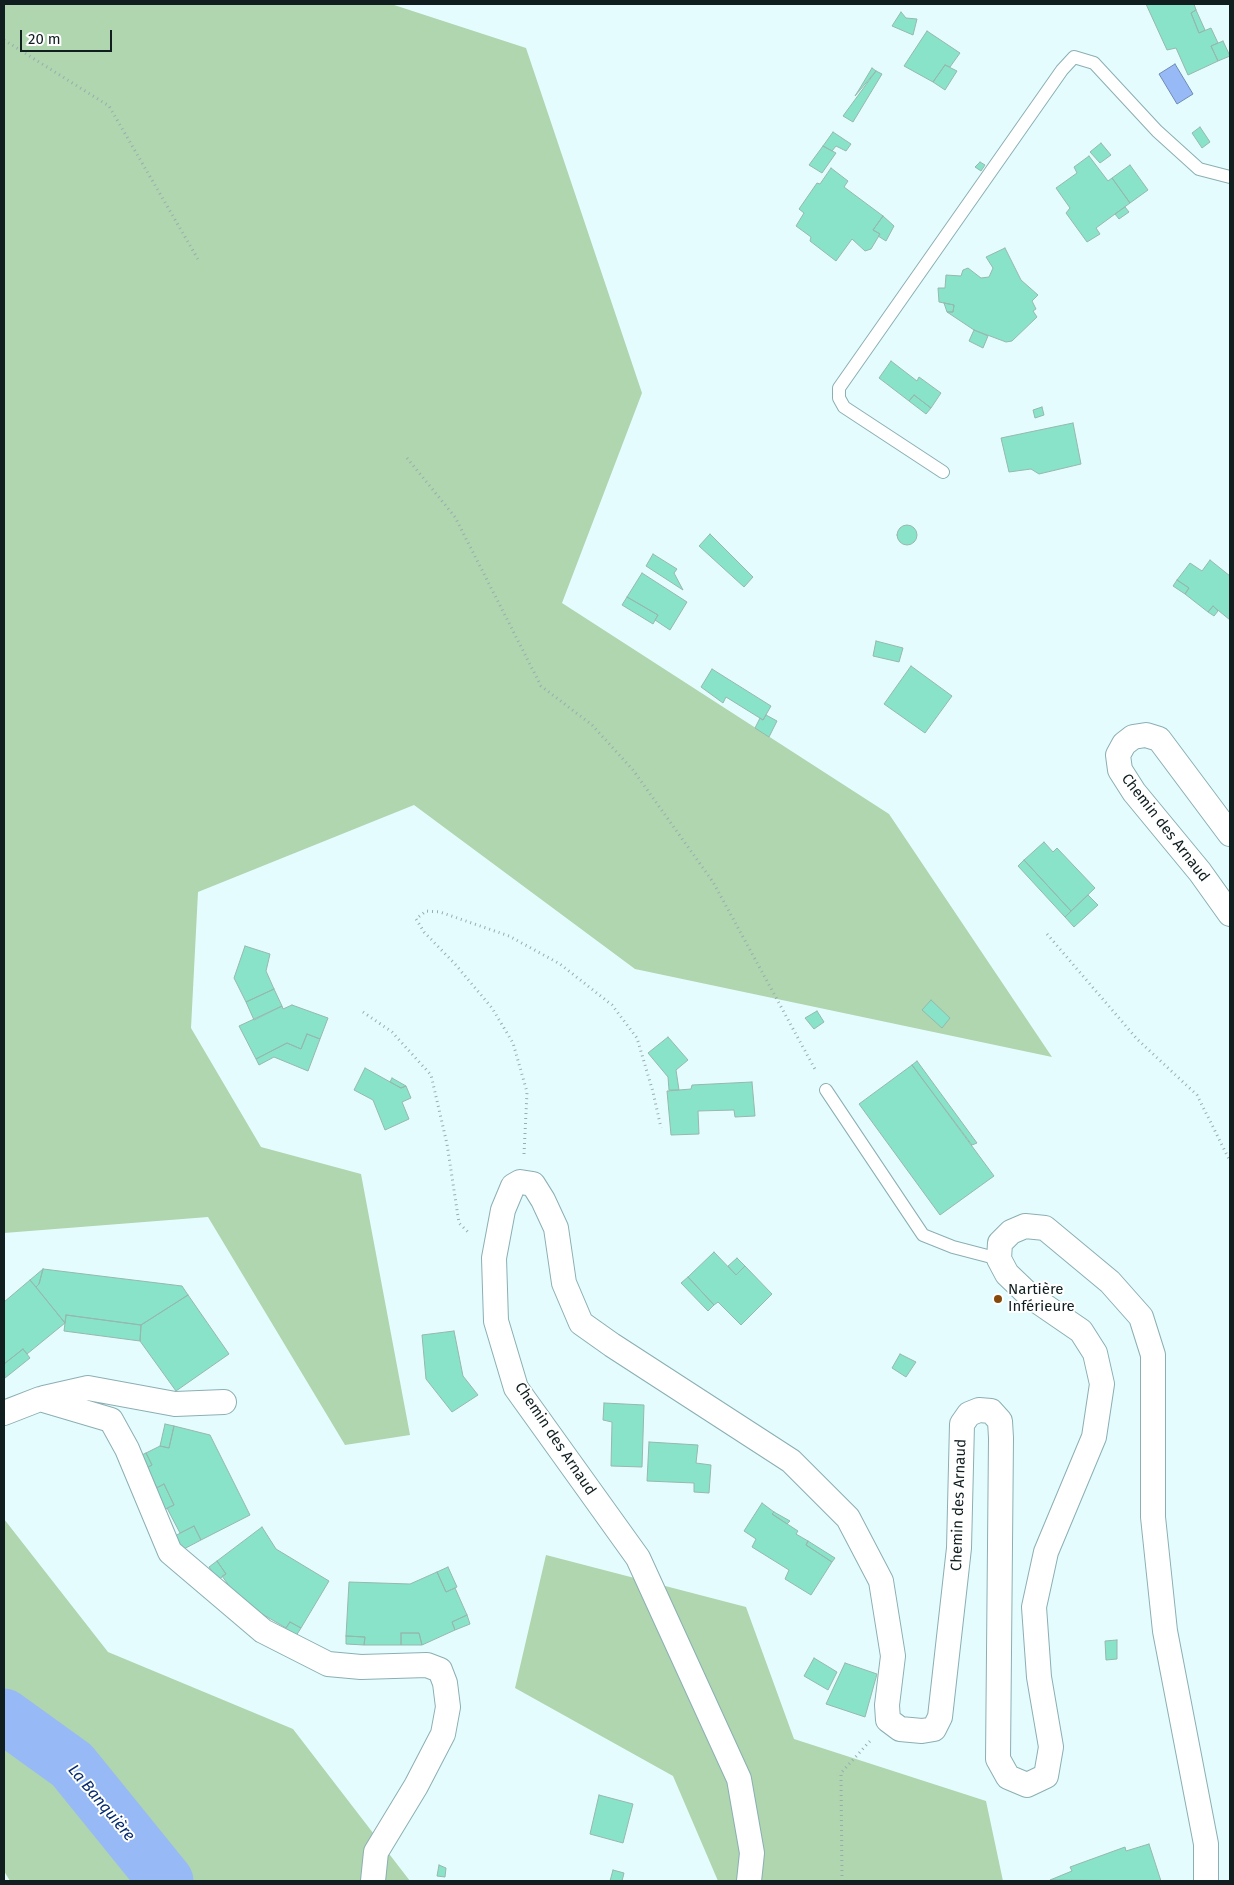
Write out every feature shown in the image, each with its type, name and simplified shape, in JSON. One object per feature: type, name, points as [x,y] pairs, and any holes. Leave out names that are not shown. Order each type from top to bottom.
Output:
[{"type":"street","name":"Chemin des Arnaud","points":[[1230,834],[1159,738],[1146,735],[1133,737],[1124,744],[1118,755],[1120,770],[1124,777],[1230,914]]},
{"type":"street","name":"Chemin des Arnaud","points":[[520,1182],[513,1186],[503,1210],[494,1258],[496,1321],[516,1388],[638,1558],[739,1779],[752,1853],[749,1881]]},
{"type":"street","points":[[520,1182],[532,1184],[544,1200],[556,1228],[564,1283],[581,1322],[612,1346],[791,1461],[848,1518],[881,1581],[893,1656],[887,1705],[888,1720]]},
{"type":"street","points":[[999,1259],[1000,1243],[1011,1232],[1025,1226],[1045,1228],[1110,1282],[1141,1317],[1153,1355],[1153,1517],[1165,1631],[1206,1844],[1206,1881]]},
{"type":"street","name":"Chemin des Arnaud","points":[[888,1720],[900,1729],[922,1731],[934,1729],[940,1717],[960,1548],[962,1424],[969,1414],[979,1410],[991,1411],[1000,1421],[1001,1438],[998,1759],[1008,1777],[1027,1785],[1046,1776],[1051,1747],[1038,1677],[1034,1607],[1046,1552],[1094,1436],[1102,1384],[1095,1353],[1080,1331],[1030,1296],[1007,1274],[999,1259]]},
{"type":"street","points":[[4,1413],[40,1399],[88,1388],[175,1404],[224,1402]]},
{"type":"street","points":[[40,1399],[110,1420],[127,1449],[170,1552],[263,1631],[328,1664],[361,1667],[427,1665],[440,1670],[445,1683],[448,1707],[443,1734],[416,1786],[376,1852],[373,1881]]},
{"type":"lane","points":[[943,472],[844,406],[839,398],[839,388],[1062,70],[1074,57],[1094,64],[1157,131],[1199,169],[1230,178]]},
{"type":"lane","points":[[826,1090],[923,1235],[954,1247],[999,1259]]},
{"type":"path","points":[[4,40],[109,106],[199,261]]},
{"type":"path","points":[[407,458],[456,517],[541,686],[592,725],[633,770],[713,882],[826,1090]]},
{"type":"path","points":[[520,1182],[526,1139],[528,1092],[513,1043],[492,1008],[455,964],[424,932],[416,919],[426,911],[440,912],[509,936],[560,964],[612,1005],[637,1038],[653,1092],[661,1128]]},
{"type":"path","points":[[1047,934],[1137,1039],[1197,1095],[1230,1161]]},
{"type":"path","points":[[364,1012],[392,1032],[430,1075],[447,1144],[459,1223],[494,1258]]},
{"type":"path","points":[[842,1881],[841,1773],[888,1720]]},
{"type":"green space","points":[[4,4],[391,4],[526,48],[642,393],[562,603],[889,814],[1052,1057],[635,969],[414,805],[198,892],[191,1028],[261,1147],[361,1174],[410,1435],[345,1445],[208,1217],[4,1233]]},
{"type":"green space","points":[[4,1519],[108,1652],[293,1729],[410,1881],[10,1881],[4,1871]]},
{"type":"green space","points":[[546,1555],[746,1607],[794,1739],[986,1801],[1003,1881],[718,1881],[673,1776],[515,1688]]},
{"type":"water","points":[[1175,64],[1193,94],[1177,104],[1159,74]]},
{"type":"building","points":[[1146,4],[1194,4],[1196,10],[1191,13],[1199,33],[1211,28],[1218,43],[1211,46],[1218,61],[1188,75],[1176,48],[1167,50]]},
{"type":"building","points":[[1196,10],[1205,30],[1199,33],[1191,13]]},
{"type":"building","points":[[901,12],[906,18],[917,19],[913,35],[892,26]]},
{"type":"building","points":[[927,31],[960,53],[950,67],[945,65],[933,82],[904,66]]},
{"type":"building","points":[[1223,41],[1230,56],[1218,61],[1211,46]]},
{"type":"building","points":[[945,65],[957,71],[945,90],[933,82]]},
{"type":"building","points":[[872,68],[876,71],[855,96],[860,88]]},
{"type":"building","points":[[876,71],[882,74],[853,122],[843,116]]},
{"type":"building","points":[[1200,127],[1210,142],[1202,148],[1192,133]]},
{"type":"building","points":[[833,132],[851,144],[846,151],[836,146],[832,151],[823,146]]},
{"type":"building","points":[[1101,143],[1111,155],[1100,163],[1090,152]]},
{"type":"building","points":[[823,146],[836,153],[822,173],[809,165]]},
{"type":"building","points":[[1089,156],[1108,181],[1112,178],[1130,203],[1096,228],[1100,234],[1087,242],[1066,213],[1070,208],[1056,188],[1077,173],[1074,167]]},
{"type":"building","points":[[980,162],[985,165],[981,171],[975,167]]},
{"type":"building","points":[[1130,165],[1148,190],[1130,203],[1112,178]]},
{"type":"building","points":[[831,168],[848,181],[844,187],[883,216],[873,230],[880,234],[871,249],[865,251],[852,239],[836,261],[810,241],[811,237],[796,226],[804,213],[799,209],[817,183],[820,184]]},
{"type":"building","points":[[1125,207],[1129,212],[1119,219],[1115,214]]},
{"type":"building","points":[[883,216],[894,226],[886,241],[873,230]]},
{"type":"building","points":[[1005,248],[1021,280],[1038,295],[1032,301],[1036,309],[1033,311],[1037,317],[1012,341],[1006,342],[974,330],[947,312],[953,312],[954,305],[939,302],[938,288],[945,288],[946,275],[961,276],[963,270],[968,268],[981,278],[989,277],[993,268],[986,257]]},
{"type":"building","points":[[944,303],[954,305],[953,312],[947,312]]},
{"type":"building","points":[[974,330],[988,336],[983,348],[969,341]]},
{"type":"building","points":[[891,361],[917,381],[919,377],[941,393],[931,408],[914,395],[909,401],[879,378]]},
{"type":"building","points":[[914,395],[931,408],[926,414],[909,401]]},
{"type":"building","points":[[1042,407],[1044,415],[1035,418],[1033,410]]},
{"type":"building","points":[[1073,423],[1081,464],[1039,474],[1031,469],[1009,472],[1001,438]]},
{"type":"building","points":[[907,525],[914,528],[917,535],[914,542],[907,545],[900,542],[897,535],[900,528]]},
{"type":"building","points":[[710,534],[753,577],[744,587],[699,546]]},
{"type":"building","points":[[653,554],[677,569],[674,573],[683,590],[646,566]]},
{"type":"building","points":[[1210,560],[1230,576],[1230,620],[1213,606],[1208,612],[1185,594],[1189,588],[1177,580],[1190,563],[1202,571]]},
{"type":"building","points":[[642,573],[687,602],[670,630],[655,620],[658,615],[627,597]]},
{"type":"building","points":[[1177,580],[1189,588],[1185,594],[1173,586]]},
{"type":"building","points":[[627,597],[658,615],[653,624],[622,605]]},
{"type":"building","points":[[1213,606],[1218,611],[1214,616],[1208,612]]},
{"type":"building","points":[[876,641],[903,648],[899,662],[873,656]]},
{"type":"building","points":[[911,666],[952,696],[925,733],[884,704]]},
{"type":"building","points":[[712,669],[771,706],[763,720],[726,697],[723,703],[701,687]]},
{"type":"building","points":[[766,715],[777,721],[769,737],[755,728],[760,718],[763,720]]},
{"type":"building","points":[[1044,842],[1053,852],[1057,848],[1095,888],[1071,911],[1024,860]]},
{"type":"building","points":[[1024,860],[1071,911],[1065,917],[1018,866]]},
{"type":"building","points":[[1088,895],[1098,905],[1074,927],[1065,917]]},
{"type":"building","points":[[245,946],[270,954],[266,971],[274,989],[246,1002],[234,978]]},
{"type":"building","points":[[274,989],[282,1006],[254,1020],[246,1002]]},
{"type":"building","points":[[931,1000],[950,1018],[942,1028],[922,1010]]},
{"type":"building","points":[[292,1005],[328,1018],[320,1039],[307,1034],[301,1049],[287,1043],[256,1059],[239,1026],[282,1006],[283,1009]]},
{"type":"building","points":[[817,1011],[824,1022],[814,1029],[805,1018]]},
{"type":"building","points":[[307,1034],[320,1039],[308,1071],[274,1057],[259,1065],[256,1059],[287,1043],[301,1049]]},
{"type":"building","points":[[668,1037],[688,1060],[676,1070],[679,1090],[669,1090],[668,1077],[648,1053]]},
{"type":"building","points":[[917,1061],[977,1143],[972,1145],[912,1065]]},
{"type":"building","points":[[912,1065],[994,1176],[940,1215],[859,1104]]},
{"type":"building","points":[[365,1068],[401,1088],[406,1086],[411,1098],[402,1102],[409,1119],[385,1130],[373,1100],[354,1090]]},
{"type":"building","points":[[392,1078],[406,1086],[401,1088],[390,1082]]},
{"type":"building","points":[[752,1082],[755,1116],[735,1117],[734,1110],[698,1111],[699,1134],[671,1135],[667,1091],[691,1089],[692,1085]]},
{"type":"building","points":[[714,1252],[736,1275],[745,1266],[772,1294],[741,1325],[718,1302],[714,1305],[688,1277]]},
{"type":"building","points":[[737,1258],[745,1266],[736,1275],[728,1266]]},
{"type":"building","points":[[43,1269],[39,1284],[36,1287],[30,1280]]},
{"type":"building","points":[[43,1269],[182,1286],[188,1295],[141,1325],[66,1315],[65,1323],[36,1287],[39,1284]]},
{"type":"building","points":[[688,1277],[714,1305],[708,1311],[681,1283]]},
{"type":"building","points":[[30,1280],[65,1323],[27,1354],[23,1349],[4,1364],[4,1302]]},
{"type":"building","points":[[188,1295],[229,1354],[176,1391],[140,1341],[141,1325]]},
{"type":"building","points":[[66,1315],[141,1325],[140,1341],[64,1331]]},
{"type":"building","points":[[454,1331],[463,1376],[478,1395],[452,1412],[426,1379],[422,1335]]},
{"type":"building","points":[[23,1349],[30,1358],[5,1378],[4,1364]]},
{"type":"building","points":[[900,1354],[916,1362],[906,1377],[892,1368]]},
{"type":"building","points":[[604,1403],[644,1405],[642,1467],[611,1466],[612,1422],[603,1420]]},
{"type":"building","points":[[165,1424],[174,1426],[169,1448],[160,1446]]},
{"type":"building","points":[[174,1426],[210,1435],[250,1515],[201,1540],[194,1526],[180,1533],[167,1508],[174,1505],[164,1484],[157,1488],[147,1468],[152,1465],[146,1453],[160,1446],[169,1448]]},
{"type":"building","points":[[649,1442],[698,1445],[696,1463],[711,1465],[709,1493],[694,1492],[694,1483],[647,1481]]},
{"type":"building","points":[[146,1453],[152,1465],[140,1471],[133,1459]]},
{"type":"building","points":[[164,1484],[174,1505],[160,1512],[150,1491]]},
{"type":"building","points":[[762,1503],[774,1512],[772,1514],[798,1531],[796,1534],[808,1541],[806,1545],[832,1562],[811,1595],[785,1579],[789,1570],[752,1547],[756,1539],[744,1531]]},
{"type":"building","points":[[774,1512],[790,1521],[787,1524],[772,1514]]},
{"type":"building","points":[[194,1526],[201,1540],[180,1551],[173,1537]]},
{"type":"building","points":[[262,1527],[276,1549],[329,1581],[301,1628],[290,1622],[286,1628],[240,1601],[222,1576],[226,1574],[217,1561]]},
{"type":"building","points":[[808,1541],[835,1558],[832,1562],[806,1545]]},
{"type":"building","points":[[217,1561],[226,1574],[218,1580],[209,1567]]},
{"type":"building","points":[[448,1567],[457,1587],[446,1592],[437,1572]]},
{"type":"building","points":[[437,1572],[446,1592],[455,1588],[467,1615],[452,1622],[455,1630],[422,1645],[419,1633],[401,1633],[401,1645],[364,1645],[365,1637],[346,1636],[349,1582],[410,1584]]},
{"type":"building","points":[[467,1615],[470,1624],[455,1630],[452,1622]]},
{"type":"building","points":[[290,1622],[301,1628],[294,1639],[283,1632]]},
{"type":"building","points":[[401,1633],[419,1633],[422,1645],[401,1645]]},
{"type":"building","points":[[346,1636],[365,1637],[364,1645],[346,1644]]},
{"type":"building","points":[[1117,1640],[1117,1659],[1106,1660],[1105,1641]]},
{"type":"building","points":[[814,1658],[837,1672],[828,1690],[804,1676]]},
{"type":"building","points":[[845,1663],[877,1674],[865,1717],[826,1704]]},
{"type":"building","points":[[599,1795],[633,1804],[623,1843],[590,1834]]},
{"type":"building","points":[[1149,1844],[1161,1881],[1050,1880],[1072,1871],[1070,1867],[1125,1847],[1126,1851]]},
{"type":"building","points":[[439,1865],[446,1868],[445,1877],[437,1876]]},
{"type":"building","points":[[613,1870],[624,1873],[622,1881],[610,1881]]},
{"type":"waterway","name":"La Banquière","points":[[4,1716],[72,1765],[166,1881]]},
{"type":"place","name":"Nartière Inférieure","points":[[998,1299]]}]
